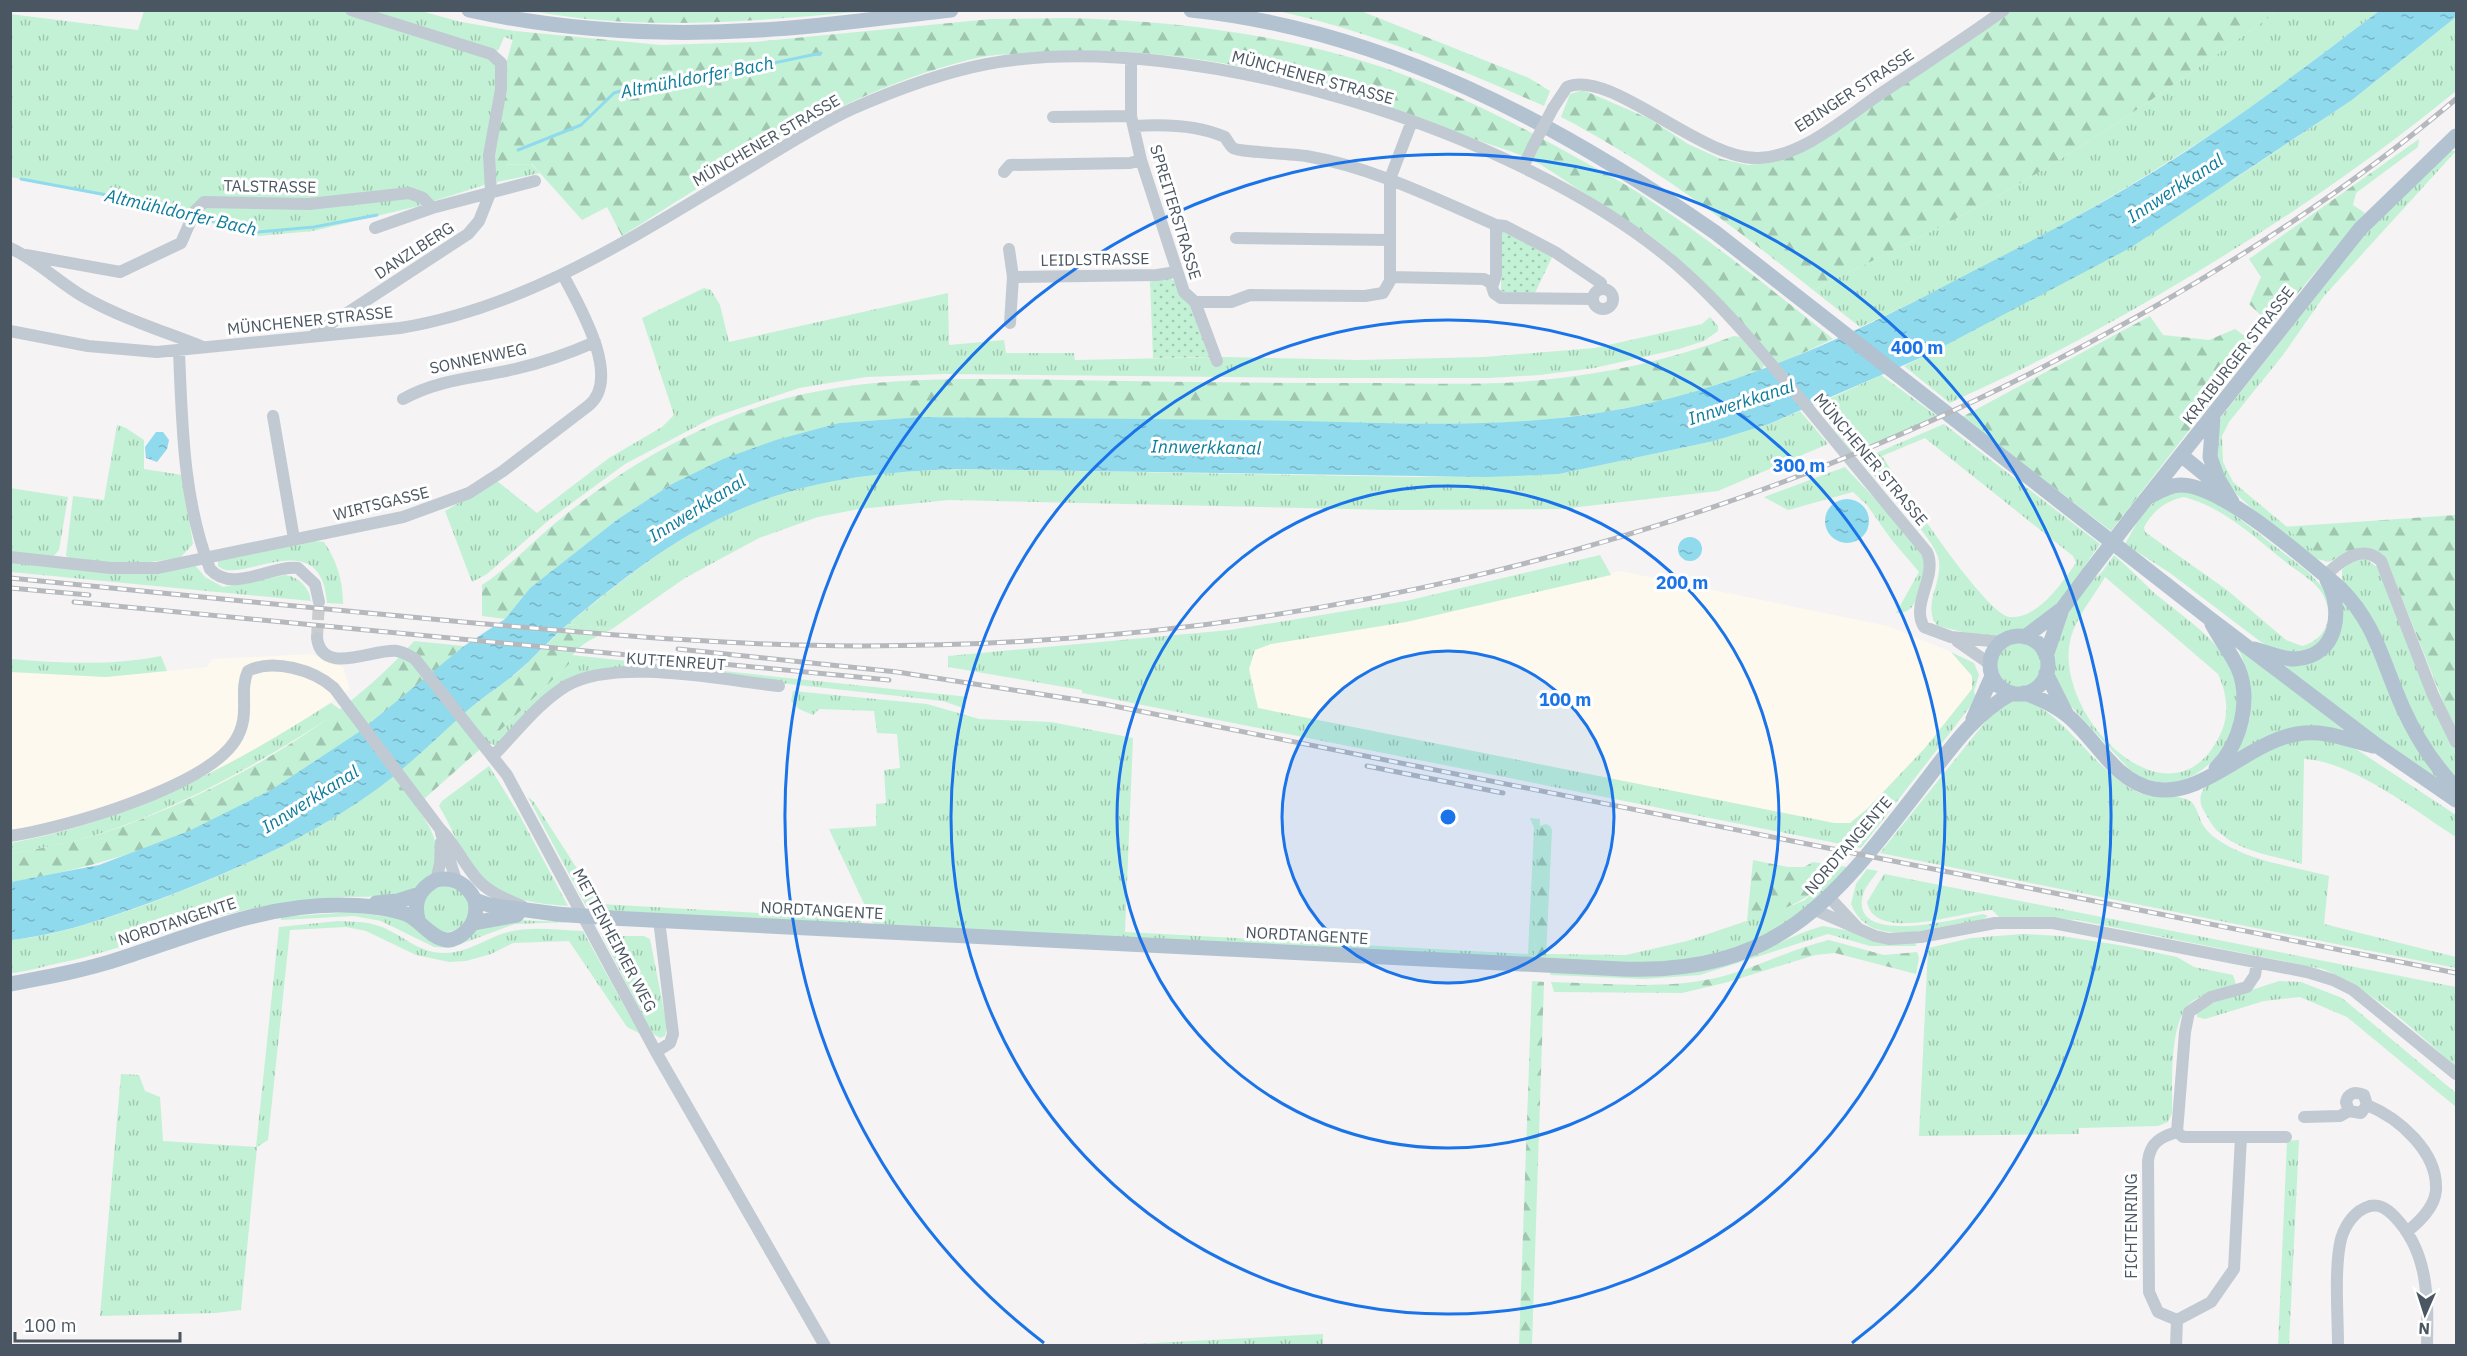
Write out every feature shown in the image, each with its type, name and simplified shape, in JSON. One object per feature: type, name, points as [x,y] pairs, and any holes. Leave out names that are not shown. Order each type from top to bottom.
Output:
[{"type":"main road","points":[[469,10],[538,23],[663,33],[762,30],[951,10]]},
{"type":"main road","points":[[1191,10],[1263,21],[1325,35],[1394,57],[1519,112],[1651,188],[1716,233],[1816,313],[1921,391],[2245,646],[2379,747],[2457,800]]},
{"type":"main road","name":"KRAIBURGER STRASSE","points":[[2025,637],[2062,609],[2131,518],[2360,229],[2454,142]]},
{"type":"main road","points":[[2214,414],[2210,430],[2210,457],[2218,479],[2231,498]]},
{"type":"main road","points":[[2177,460],[2196,487]]},
{"type":"main road","points":[[2177,460],[2231,498],[2352,600],[2375,633],[2412,728],[2436,764],[2457,788]]},
{"type":"main road","points":[[2148,497],[2175,486],[2196,487],[2231,498]]},
{"type":"main road","points":[[2245,646],[2295,659],[2317,652],[2335,630],[2337,612],[2336,600],[2325,576]]},
{"type":"main road","name":"KRAIBURGER STRASSE","points":[[2046,656],[2062,609]]},
{"type":"main road","points":[[2207,776],[2221,763],[2235,739],[2243,713],[2244,697],[2239,670],[2209,618]]},
{"type":"main road","points":[[2067,715],[2000,687],[1991,670],[1993,652],[2001,642],[2012,637],[2025,637],[2038,644],[2046,656],[2046,673],[2067,715],[2124,774],[2137,784],[2154,789],[2180,789],[2259,747],[2298,733],[2334,734],[2379,747]]},
{"type":"main road","name":"NORDTANGENTE","points":[[475,900],[489,906],[536,913],[611,918],[1648,970],[1701,966],[1735,957],[1792,928],[1829,897],[1896,819],[1973,720],[1991,670]]},
{"type":"main road","points":[[2018,693],[2038,687],[2046,673]]},
{"type":"main road","name":"NORDTANGENTE","points":[[1973,720],[2018,693]]},
{"type":"main road","points":[[436,880],[456,880],[464,885],[475,900],[475,915],[472,923]]},
{"type":"main road","name":"NORDTANGENTE","points":[[10,984],[90,967],[250,916],[308,907],[357,906],[398,901],[420,894],[436,880]]},
{"type":"main road","points":[[418,919],[416,906],[420,894]]},
{"type":"main road","name":"NORDTANGENTE","points":[[357,906],[405,914],[418,919],[425,931],[444,939],[464,933],[472,923],[536,913]]},
{"type":"street","name":"DANZLBERG","points":[[314,335],[463,238],[479,222],[491,190],[489,155],[503,75],[498,60],[491,54],[351,10]]},
{"type":"street","name":"EBINGER STRASSE","points":[[1523,167],[1553,108],[1567,87],[1584,84],[1652,113],[1713,149],[1746,158],[1770,157],[1817,136],[2004,10]]},
{"type":"street","name":"MÜNCHENER STRASSE","points":[[10,331],[123,351],[179,351],[314,335],[400,328],[428,323],[488,304],[563,275],[815,128],[905,88],[961,70],[1002,62],[1073,57],[1131,59],[1247,75],[1350,101],[1412,121],[1523,167],[1563,188],[1648,241],[1695,282],[1749,336],[1927,552],[1931,567],[1920,618],[1924,627],[1951,637],[2001,642]]},
{"type":"street","name":"SPREITERSTRASSE","points":[[1131,59],[1132,121],[1141,160],[1186,296],[1195,302],[1232,302],[1250,296],[1374,296],[1383,293],[1390,277]]},
{"type":"street","points":[[1053,117],[1132,121]]},
{"type":"street","name":"SPREITERSTRASSE","points":[[1132,121],[1196,129],[1225,137],[1232,148],[1239,151],[1275,151],[1307,156],[1340,163],[1390,179],[1496,225],[1504,226],[1555,252],[1601,282],[1602,288]]},
{"type":"street","points":[[1412,121],[1390,179],[1390,277],[1484,279],[1492,286],[1494,293],[1501,298],[1593,299]]},
{"type":"street","points":[[1004,172],[1010,165],[1130,163],[1141,160]]},
{"type":"street","points":[[375,228],[491,190],[536,181]]},
{"type":"street","name":"TALSTRASSE","points":[[26,255],[120,272],[177,246],[200,204],[210,201],[309,204],[409,193],[423,198],[432,208]]},
{"type":"street","points":[[1492,286],[1496,275],[1496,225]]},
{"type":"street","points":[[1236,238],[1390,240]]},
{"type":"street","name":"TALSTRASSE","points":[[10,248],[26,255],[84,297],[137,322],[206,348]]},
{"type":"street","points":[[1009,249],[1013,277],[1010,323]]},
{"type":"street","name":"LEIDLSTRASSE","points":[[1013,277],[1157,275],[1170,273],[1176,269]]},
{"type":"street","name":"WIRTSGASSE","points":[[10,557],[144,569],[167,567],[423,512],[469,493],[503,471],[596,398],[601,379],[595,342],[563,275]]},
{"type":"street","points":[[1602,288],[1609,290],[1613,296],[1611,305],[1605,309],[1598,308],[1593,299],[1596,290],[1602,288]]},
{"type":"street","name":"SPREITERSTRASSE","points":[[1195,302],[1216,361]]},
{"type":"street","name":"SONNENWEG","points":[[403,399],[423,388],[449,380],[516,369],[595,342]]},
{"type":"street","points":[[179,351],[189,481],[205,557],[215,575],[231,580],[279,568],[298,568],[315,584],[319,602]]},
{"type":"street","points":[[273,416],[294,538]]},
{"type":"street","points":[[2325,576],[2357,554],[2374,555],[2381,561],[2433,695],[2457,742]]},
{"type":"street","name":"MÜNCHENER STRASSE","points":[[1951,637],[1991,670]]},
{"type":"street","name":"METTENHEIMER WEG","points":[[317,638],[320,649],[333,658],[399,651],[421,666],[507,775],[656,1052],[825,1346]]},
{"type":"street","points":[[10,836],[64,824],[126,804],[215,763],[235,741],[244,721],[246,675],[250,669],[276,667],[314,674],[334,688],[440,829],[453,842],[477,879],[497,894],[536,913]]},
{"type":"street","name":"KUTTENREUT","points":[[493,756],[557,692],[587,676],[648,672],[780,686]]},
{"type":"street","points":[[436,880],[440,864],[440,829]]},
{"type":"street","points":[[440,829],[456,880]]},
{"type":"street","points":[[1829,897],[1858,928]]},
{"type":"street","points":[[1815,910],[1875,936],[1897,939],[1995,923],[2053,923],[2322,976],[2353,990],[2457,1074]]},
{"type":"street","points":[[656,1052],[669,1043],[673,1034],[658,920]]},
{"type":"street","points":[[2257,962],[2255,975],[2247,987],[2211,997],[2189,1012],[2185,1032],[2177,1132],[2183,1137],[2286,1137]]},
{"type":"street","points":[[2349,1111],[2346,1102],[2355,1092],[2364,1095],[2367,1105]]},
{"type":"street","points":[[2304,1117],[2340,1116],[2349,1111],[2361,1113],[2367,1105]]},
{"type":"street","points":[[2367,1105],[2383,1111],[2401,1126],[2416,1141],[2433,1170],[2436,1191],[2432,1205],[2408,1231]]},
{"type":"street","name":"FICHTENRING","points":[[2177,1132],[2161,1137],[2151,1148],[2148,1161],[2149,1292],[2158,1312],[2177,1320]]},
{"type":"street","points":[[2176,1346],[2177,1320],[2211,1302],[2234,1269],[2241,1137]]},
{"type":"street","points":[[2338,1346],[2339,1250],[2347,1226],[2360,1210],[2373,1206],[2389,1211],[2408,1231],[2417,1248],[2426,1278],[2427,1346]]},
{"type":"shaded area","points":[[1620,571],[1888,626],[1951,652],[1972,676],[1972,689],[1925,748],[1867,809],[1850,823],[1834,823],[1258,708],[1249,669],[1254,650],[1271,644],[1406,622]]},
{"type":"shaded area","points":[[311,654],[343,667],[350,689],[245,756],[146,803],[76,827],[11,843],[11,672],[106,677],[207,667],[212,659]]},
{"type":"green space","points":[[144,11],[343,11],[491,57],[499,70],[487,184],[431,202],[426,195],[330,200],[211,198],[190,218],[123,200],[11,177],[10,14],[138,30]]},
{"type":"green space","points":[[359,11],[421,11],[461,22],[515,31],[513,40],[504,37],[499,49],[495,52]]},
{"type":"green space","points":[[532,11],[867,11],[741,21],[658,23],[574,17]]},
{"type":"green space","points":[[1278,11],[1361,11],[1529,78],[1550,91],[1544,106],[1380,40],[1313,19]]},
{"type":"green space","points":[[2012,11],[2278,11],[2143,106],[2029,178],[1938,228],[1813,290],[1691,197],[1628,155],[1561,117],[1570,94],[1583,90],[1650,119],[1688,144],[1721,159],[1748,165],[1773,162],[1807,149]]},
{"type":"green space","points":[[2278,11],[2379,11],[2262,99],[2179,155],[2045,234],[1907,305],[1860,327],[1813,290],[1938,228],[2029,178],[2143,106]]},
{"type":"green space","points":[[2456,17],[2456,91],[2370,158],[2280,220],[2188,278],[2076,342],[1950,403],[1904,366],[2233,180],[2352,100]]},
{"type":"green space","points":[[1070,18],[1149,22],[1267,38],[1344,56],[1433,86],[1531,133],[1637,192],[1717,248],[1833,339],[1779,364],[1713,292],[1671,252],[1642,230],[1533,160],[1364,99],[1310,83],[1200,60],[1144,53],[1088,51],[1032,53],[981,57],[932,70],[839,108],[794,131],[707,182],[622,236],[607,207],[582,220],[532,164],[498,165],[492,157],[505,68],[515,31],[661,45],[755,42],[991,19]]},
{"type":"green space","points":[[2419,139],[2418,147],[2356,193],[2353,205],[2365,213],[2271,325],[2249,304],[2261,277],[2249,259]]},
{"type":"green space","points":[[2450,151],[2456,151],[2324,296],[2283,355],[2229,422],[2222,436],[2223,462],[2233,482],[2329,562],[2313,558],[2244,501],[2221,476],[2216,466],[2215,455],[2220,420],[2365,234]]},
{"type":"green space","points":[[492,157],[507,165],[531,164],[540,173],[497,182]]},
{"type":"green space","points":[[412,195],[423,205],[313,231],[259,236],[196,219],[202,209],[213,205]]},
{"type":"green space","points":[[1502,231],[1553,255],[1534,295],[1507,294],[1501,290]]},
{"type":"green space","points":[[1150,279],[1171,279],[1177,282],[1181,296],[1191,305],[1209,357],[1153,358]]},
{"type":"green space","points":[[704,288],[711,290],[720,305],[729,342],[948,293],[949,345],[1004,340],[1006,353],[1074,353],[1075,360],[1222,357],[1358,360],[1484,357],[1595,348],[1702,324],[1710,317],[1718,326],[1718,331],[1704,341],[1679,349],[1594,368],[1540,375],[1489,378],[1306,378],[945,374],[866,377],[799,388],[714,417],[625,464],[550,519],[487,574],[472,582],[445,511],[497,481],[537,513],[609,458],[662,427],[674,415],[642,318]]},
{"type":"green space","points":[[2150,316],[2163,335],[2209,340],[2235,329],[2256,344],[2111,531],[1962,417]]},
{"type":"green space","points":[[1734,336],[1740,337],[1764,365],[1762,370],[1678,398],[1605,412],[1528,422],[1437,424],[921,417],[839,423],[672,484],[618,519],[530,588],[505,619],[482,616],[482,585],[510,564],[577,505],[629,469],[711,425],[770,403],[806,394],[879,383],[954,379],[1453,384],[1520,382],[1591,374],[1640,364],[1687,352]]},
{"type":"green space","points":[[1881,375],[1937,416],[1853,454],[1816,405]]},
{"type":"green space","points":[[1800,411],[1828,444],[1718,491],[1561,509],[1390,510],[949,500],[859,509],[818,517],[759,538],[685,578],[612,629],[568,624],[647,562],[711,523],[788,492],[871,475],[956,469],[1416,477],[1559,474],[1714,441],[1769,424]]},
{"type":"green space","points":[[1944,424],[2100,544],[2068,590],[2046,617],[2032,629],[1991,639],[1938,626],[1931,610],[1939,566],[1934,548],[1903,508],[1860,460]],"holes":[[[1925,438],[2073,556],[2076,563],[2064,580],[2039,606],[2020,616],[2010,617],[1998,611],[1982,595],[1943,546],[1882,456]]]},
{"type":"green space","points":[[117,425],[144,440],[144,469],[182,475],[193,544],[180,558],[126,565],[73,560],[66,556],[73,496],[104,500]]},
{"type":"green space","points":[[1845,467],[1913,542],[1925,563],[1923,579],[1916,600],[1907,611],[1896,613],[1919,572],[1891,539],[1867,505],[1853,492],[1788,510],[1764,497]]},
{"type":"green space","points":[[10,488],[68,497],[59,550],[52,558],[11,554]]},
{"type":"green space","points":[[2190,490],[2228,510],[2308,572],[2330,595],[2332,601],[2326,638],[2302,654],[2272,649],[2170,573],[2125,544],[2137,522],[2149,507],[2156,501]],"holes":[[[2184,497],[2199,502],[2238,524],[2319,589],[2324,597],[2328,615],[2324,631],[2318,637],[2302,646],[2286,640],[2227,590],[2145,532],[2144,527],[2148,521],[2165,504]]]},
{"type":"green space","points":[[2456,515],[2456,734],[2388,563],[2349,551],[2329,562],[2284,527]]},
{"type":"green space","points":[[313,541],[324,542],[336,564],[342,587],[343,604],[327,603],[321,579],[310,566],[295,561],[228,570],[218,566],[218,561]]},
{"type":"green space","points":[[1600,555],[1611,575],[1406,622],[1271,644],[1255,650],[1249,669],[1258,708],[1834,823],[1850,823],[1867,809],[1925,748],[1972,689],[1972,676],[1951,652],[1974,663],[1979,675],[1974,691],[1976,699],[1861,848],[1082,693],[1082,690],[948,667],[948,656],[1230,630],[1406,601]]},
{"type":"green space","points":[[2114,555],[2151,590],[2214,643],[2230,665],[2237,689],[2237,713],[2229,737],[2216,757],[2198,773],[2177,781],[2154,781],[2130,770],[2066,701],[2054,679],[2053,654],[2065,619],[2086,586],[2102,572]],"holes":[[[2105,577],[2218,674],[2226,698],[2226,715],[2218,739],[2196,765],[2171,773],[2144,768],[2118,752],[2095,727],[2078,698],[2069,667],[2071,637],[2081,614]]]},
{"type":"green space","points":[[2366,559],[2377,567],[2444,727],[2456,750],[2456,792],[2397,752],[2279,663],[2316,658],[2342,583],[2342,570],[2351,560]]},
{"type":"green space","points":[[11,561],[194,564],[205,577],[223,587],[285,575],[302,583],[311,601],[11,572]]},
{"type":"green space","points":[[568,624],[612,629],[580,647],[571,657],[569,664],[487,743],[415,807],[391,777],[470,708],[518,672]]},
{"type":"green space","points":[[414,641],[464,646],[367,727],[297,776],[219,818],[138,851],[96,864],[11,882],[11,854],[53,846],[121,827],[200,794],[279,751],[352,699],[385,671]]},
{"type":"green space","points":[[2019,643],[2028,644],[2035,649],[2040,656],[2040,674],[2035,681],[2028,686],[2019,687],[2010,686],[2003,681],[1998,674],[1997,665],[1998,656],[2003,649],[2010,644]]},
{"type":"green space","points":[[2238,648],[2348,733],[2333,729],[2226,762],[2244,734],[2251,710],[2248,678]]},
{"type":"green space","points":[[571,655],[969,697],[964,701],[966,709],[943,701],[700,674],[588,674],[498,746],[487,743],[569,664]]},
{"type":"green space","points":[[161,656],[167,671],[106,677],[11,672],[11,659],[105,662]]},
{"type":"green space","points":[[793,691],[927,704],[979,719],[1051,722],[1133,738],[1125,932],[1528,954],[1534,828],[1530,818],[1540,819],[1534,957],[1545,957],[1546,954],[1626,955],[1687,941],[1805,900],[1840,866],[1847,867],[1819,897],[1769,933],[1733,950],[1713,956],[1658,965],[874,925],[829,829],[876,826],[876,804],[886,803],[884,770],[900,768],[897,734],[877,733],[874,711],[819,709],[813,715],[799,709],[791,701]]},
{"type":"green space","points":[[2028,700],[2055,719],[2100,764],[2125,785],[2149,795],[2178,797],[2193,803],[2205,828],[2223,843],[2248,855],[2329,876],[2324,924],[2456,957],[2456,968],[1880,853],[1990,716],[2010,701]]},
{"type":"green space","points":[[331,703],[341,710],[262,759],[207,789],[151,815],[95,835],[11,854],[11,843],[97,821],[178,789],[255,749]]},
{"type":"green space","points":[[2300,736],[2350,745],[2456,815],[2456,837],[2403,801],[2362,778],[2342,768],[2304,759],[2302,864],[2259,853],[2228,839],[2215,828],[2203,809],[2201,798],[2203,790],[2234,766]]},
{"type":"green space","points":[[489,766],[520,816],[568,906],[543,904],[505,894],[484,880],[465,856],[439,806],[442,801]]},
{"type":"green space","points":[[391,777],[426,821],[436,846],[436,859],[432,872],[415,888],[392,895],[292,902],[226,914],[84,957],[11,973],[11,940],[46,935],[97,921],[212,879],[275,850],[335,817]]},
{"type":"green space","points":[[528,797],[534,802],[600,904],[863,919],[861,924],[595,911],[586,906]]},
{"type":"green space","points":[[1546,824],[1552,830],[1546,957],[1534,957],[1539,826]]},
{"type":"green space","points":[[1753,860],[1788,867],[1804,867],[1813,862],[1840,866],[1819,888],[1798,902],[1747,921]]},
{"type":"green space","points":[[1867,869],[1878,871],[1863,895],[1863,911],[1873,921],[1889,925],[1910,926],[1983,914],[1988,916],[1976,921],[1910,932],[1882,931],[1869,926],[1859,917],[1851,904],[1856,884]]},
{"type":"green space","points":[[1884,874],[2456,987],[2456,1067],[2377,1000],[2323,969],[2077,920],[1999,917],[1992,910],[1922,922],[1886,921],[1873,914],[1867,902]]},
{"type":"green space","points":[[446,886],[455,887],[462,893],[468,900],[468,918],[462,925],[455,931],[446,932],[437,931],[430,925],[424,918],[423,909],[424,900],[430,893],[437,887]]},
{"type":"green space","points":[[352,912],[404,919],[430,941],[443,945],[478,928],[512,920],[573,922],[515,924],[450,948],[434,947],[381,921],[354,916],[281,920],[281,917]]},
{"type":"green space","points":[[338,921],[374,924],[417,946],[442,953],[460,951],[517,930],[583,931],[639,1033],[627,1027],[569,941],[513,943],[491,954],[466,961],[449,962],[416,955],[366,931],[346,927],[290,930],[268,1140],[257,1147],[241,1310],[215,1313],[100,1316],[121,1074],[139,1075],[145,1091],[160,1097],[163,1141],[256,1147],[279,927]]},
{"type":"green space","points":[[1823,926],[1916,943],[1916,946],[1870,946],[1828,934],[1700,975],[1645,979],[1550,975],[1551,972],[1687,973],[1741,960],[1799,934]]},
{"type":"green space","points":[[2023,934],[2061,936],[2125,946],[2177,957],[2194,967],[2233,975],[2236,984],[2196,999],[2187,1007],[2180,1019],[2172,1068],[2172,1113],[2168,1122],[2158,1126],[2079,1128],[2079,1134],[1919,1136],[1928,948],[1971,938]]},
{"type":"green space","points":[[602,936],[644,936],[650,939],[667,1026],[665,1036],[660,1038],[652,1033]]},
{"type":"green space","points":[[1829,940],[1884,955],[1917,952],[1919,958],[1916,974],[1835,953],[1815,955],[1728,982],[1682,993],[1554,992],[1551,982],[1655,985],[1696,982],[1744,970],[1800,948]]},
{"type":"green space","points":[[1532,981],[1544,982],[1532,1345],[1519,1346]]},
{"type":"green space","points":[[2279,981],[2301,982],[2342,998],[2456,1093],[2456,1107],[2347,1017],[2300,997],[2264,1001],[2205,1019],[2197,1017],[2197,1011],[2203,1006]]},
{"type":"green space","points":[[2299,1140],[2289,1345],[2278,1346],[2287,1141]]},
{"type":"green space","points":[[1323,1334],[1323,1345],[1117,1345]]},
{"type":"water","name":"Innwerkkanal","points":[[2379,11],[2456,11],[2456,17],[2352,100],[2130,248],[1927,355],[1769,424],[1714,441],[1559,474],[1487,477],[956,469],[871,475],[788,492],[734,512],[690,535],[647,562],[568,624],[523,667],[469,709],[396,774],[345,811],[318,827],[237,868],[152,902],[65,930],[11,940],[11,882],[99,865],[189,831],[271,790],[359,732],[464,646],[505,619],[530,588],[618,519],[672,484],[723,459],[776,440],[839,423],[920,417],[1413,424],[1490,423],[1604,412],[1696,391],[1785,361],[1871,323],[2091,209],[2229,122]]},
{"type":"water","points":[[156,432],[163,432],[169,440],[167,449],[157,462],[146,458],[145,447]]},
{"type":"water","points":[[1847,499],[1862,506],[1869,521],[1862,536],[1847,543],[1832,536],[1825,521],[1832,506]]},
{"type":"water","points":[[1690,537],[1699,540],[1702,549],[1699,558],[1690,561],[1681,558],[1678,549],[1681,540]]},
{"type":"waterway","name":"Altmühldorfer Bach","points":[[518,150],[581,125],[614,93],[640,85],[722,74],[821,53]]},
{"type":"waterway","name":"Altmühldorfer Bach","points":[[21,179],[123,198],[189,215]]},
{"type":"waterway","name":"Altmühldorfer Bach","points":[[196,217],[258,232],[314,227],[377,215]]},
{"type":"tunnel","points":[[317,638],[319,602]]},
{"type":"railway","points":[[10,578],[571,631],[716,642],[813,645],[1016,642],[1169,629],[1321,607],[1470,577],[1618,538],[1763,489],[1905,432],[2045,366],[2206,277],[2360,175],[2456,99]]},
{"type":"railway","points":[[10,588],[89,595]]},
{"type":"railway","points":[[74,602],[889,680]]},
{"type":"railway","points":[[678,649],[897,672],[1104,704],[2456,973]]},
{"type":"railway","points":[[1367,766],[1503,793]]}]
